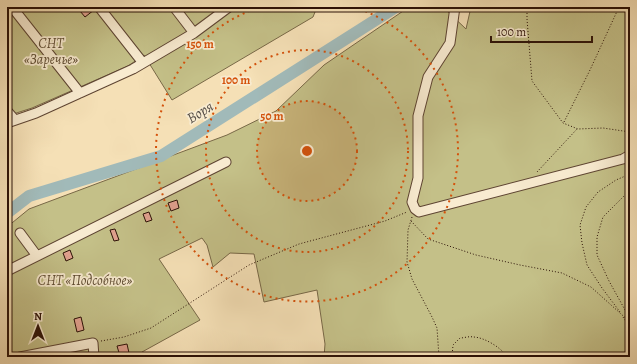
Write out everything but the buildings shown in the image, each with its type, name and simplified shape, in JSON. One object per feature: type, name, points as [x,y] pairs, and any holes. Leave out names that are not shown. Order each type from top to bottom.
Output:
[{"type":"street","points":[[12,7],[80,93]]},
{"type":"street","points":[[99,7],[143,63]]},
{"type":"street","points":[[174,7],[194,33]]},
{"type":"street","points":[[7,111],[11,122],[36,113],[133,69],[194,33],[229,7]]},
{"type":"street","points":[[455,7],[450,43],[428,77],[418,116],[418,178],[412,202],[415,209],[419,212],[623,159],[630,155]]},
{"type":"street","points":[[7,271],[226,162]]},
{"type":"street","points":[[20,233],[38,256]]},
{"type":"street","points":[[20,357],[93,343],[94,357]]},
{"type":"path","points":[[527,7],[532,80],[563,123],[578,128],[603,128],[630,132]]},
{"type":"path","points":[[563,123],[590,70],[619,7]]},
{"type":"path","points":[[537,173],[578,128]]},
{"type":"path","points":[[630,174],[616,180],[598,192],[586,207],[580,225],[582,244],[587,265],[630,328]]},
{"type":"path","points":[[630,190],[603,217],[597,237],[597,255],[609,282],[630,320]]},
{"type":"path","points":[[415,209],[408,230],[408,262],[412,279],[432,317],[436,328],[439,357]]},
{"type":"path","points":[[93,343],[124,337],[151,328],[249,265],[300,244],[385,221],[415,209]]},
{"type":"path","points":[[411,221],[428,239],[476,255],[562,273],[591,287],[621,314],[630,320]]},
{"type":"path","points":[[452,357],[453,345],[460,338],[475,336],[492,343],[507,357]]},
{"type":"green space","name":"СНТ «Заречье»","points":[[7,7],[317,7],[313,17],[172,100],[144,55],[128,66],[32,108],[7,116]]},
{"type":"green space","name":"СНТ «Подсобное»","points":[[409,7],[445,7],[445,9],[466,29],[471,7],[630,7],[630,357],[324,357],[325,344],[317,290],[264,302],[254,254],[230,253],[213,267],[207,245],[202,238],[159,259],[200,320],[142,352],[140,357],[7,357],[7,227],[29,209],[227,135],[276,111],[324,65]]},
{"type":"waterway","name":"Воря","points":[[7,213],[29,196],[161,156],[396,7]]}]
